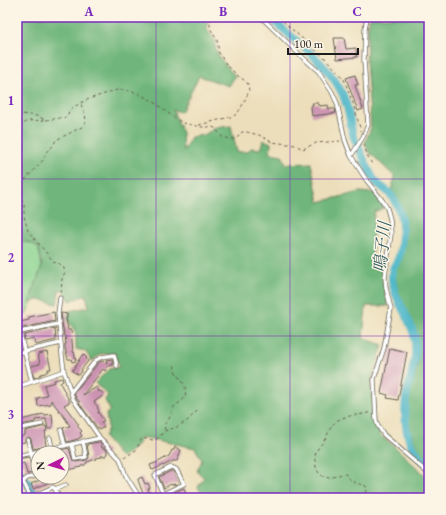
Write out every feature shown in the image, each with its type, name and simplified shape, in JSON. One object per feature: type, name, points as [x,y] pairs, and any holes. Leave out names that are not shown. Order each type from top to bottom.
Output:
[{"type":"street","points":[[261,17],[319,72],[332,92],[337,104],[345,140],[351,156],[386,208],[391,226],[390,246],[385,277],[391,309],[384,348],[374,379],[376,420],[384,435],[429,474]]},
{"type":"street","points":[[351,156],[363,137],[368,125],[364,60],[367,17]]},
{"type":"street","points":[[60,298],[58,324],[64,371],[73,399],[100,438],[121,461],[126,476],[140,498]]},
{"type":"street","points":[[17,321],[32,382]]},
{"type":"street","points":[[20,332],[58,324]]},
{"type":"street","points":[[17,353],[61,343]]},
{"type":"street","points":[[71,392],[96,360],[102,357],[114,356],[117,366]]},
{"type":"street","points":[[17,386],[64,371]]},
{"type":"street","points":[[18,429],[42,424]]},
{"type":"street","points":[[61,430],[64,445]]},
{"type":"street","points":[[50,438],[52,445]]},
{"type":"street","points":[[68,445],[100,438]]},
{"type":"street","points":[[28,440],[30,449]]},
{"type":"street","points":[[72,444],[75,459],[86,457],[83,442]]},
{"type":"street","points":[[17,456],[30,453]]},
{"type":"street","points":[[154,498],[163,494],[184,484],[176,469],[171,467],[155,475],[163,494]]},
{"type":"street","points":[[17,474],[24,480],[32,497],[52,487],[55,489],[66,485]]},
{"type":"street","points":[[24,480],[30,478]]},
{"type":"street","points":[[55,489],[59,498]]},
{"type":"path","points":[[199,126],[234,116],[239,111],[249,91],[248,84],[226,64],[219,53],[216,40],[210,28],[210,17]]},
{"type":"path","points":[[278,17],[325,58],[343,77],[353,103],[367,155],[373,166]]},
{"type":"path","points":[[17,44],[21,51],[21,59],[17,69]]},
{"type":"path","points":[[17,133],[22,125],[27,121],[44,121],[67,116],[69,110],[86,100],[117,90],[124,90],[138,93],[153,101],[183,123],[215,128],[222,137],[236,139],[242,132],[247,132],[259,135],[272,142],[295,145],[303,149],[316,143],[345,140]]},
{"type":"path","points":[[60,298],[62,279],[65,272],[64,268],[60,264],[54,262],[28,231],[24,216],[24,205],[19,191],[24,181],[44,159],[46,152],[54,146],[56,140],[85,125],[87,122],[81,103]]},
{"type":"path","points":[[17,113],[37,116],[46,120]]},
{"type":"path","points":[[165,431],[165,425],[174,407],[183,401],[185,394],[184,384],[174,372],[175,365]]},
{"type":"path","points":[[121,461],[136,450],[142,438],[153,440],[157,439],[165,431],[177,427],[187,421],[198,410]]},
{"type":"path","points":[[355,498],[363,495],[367,491],[366,486],[352,481],[345,474],[334,477],[324,477],[320,474],[316,466],[315,454],[336,422],[350,416],[375,411]]},
{"type":"green space","points":[[17,17],[207,17],[207,30],[214,39],[216,51],[222,61],[235,76],[229,86],[199,76],[181,112],[173,110],[182,133],[183,151],[191,137],[204,135],[215,128],[231,126],[237,152],[247,152],[251,148],[261,149],[264,140],[271,143],[270,153],[282,155],[286,164],[311,163],[319,202],[360,192],[374,193],[381,202],[383,208],[374,212],[372,258],[382,271],[388,306],[366,306],[363,338],[383,345],[371,381],[374,423],[381,436],[394,446],[429,479],[429,496],[427,498],[219,498],[203,496],[198,487],[204,478],[197,471],[202,460],[195,448],[142,437],[135,448],[121,458],[104,437],[108,428],[106,414],[110,410],[105,400],[108,395],[95,383],[109,369],[119,367],[115,353],[100,354],[92,361],[85,351],[76,349],[76,333],[68,320],[69,311],[89,307],[86,295],[70,301],[63,289],[59,291],[57,304],[40,300],[31,303],[29,302],[42,266],[38,247],[28,242],[20,243],[17,249]]},
{"type":"green space","points":[[370,17],[429,17],[429,462],[422,455],[413,438],[410,430],[408,411],[410,391],[417,369],[418,343],[417,334],[399,294],[395,277],[395,271],[404,248],[404,220],[400,205],[391,190],[395,177],[368,151],[365,142],[371,128],[366,60]]},
{"type":"green space","points":[[28,242],[38,246],[42,266],[29,302],[31,303],[26,315],[24,316],[17,315],[17,249],[20,243]]},
{"type":"building","points":[[334,38],[344,38],[346,49],[356,48],[357,57],[337,59]]},
{"type":"building","points":[[355,75],[358,85],[355,85],[363,109],[358,111],[346,78]]},
{"type":"building","points":[[312,103],[318,103],[320,106],[328,105],[329,109],[335,109],[336,113],[312,116]]},
{"type":"building","points":[[54,312],[55,321],[22,328],[20,322],[29,320],[29,317]]},
{"type":"building","points":[[61,313],[67,314],[66,318],[68,330],[71,330],[73,352],[76,361],[72,362],[71,359],[68,359],[65,348],[66,344]]},
{"type":"building","points":[[56,328],[56,340],[35,345],[34,338],[25,340],[24,335]]},
{"type":"building","points":[[390,348],[407,352],[398,400],[387,398],[388,395],[381,393]]},
{"type":"building","points":[[47,352],[51,369],[48,369],[45,373],[34,378],[31,366],[40,364],[38,354]]},
{"type":"building","points":[[83,354],[88,361],[79,375],[72,371]]},
{"type":"building","points":[[112,359],[113,365],[108,366],[105,371],[103,369],[83,395],[97,387],[99,392],[101,391],[104,395],[94,402],[98,407],[98,412],[104,421],[101,422],[104,427],[99,430],[79,403],[80,402],[74,393],[98,363],[102,361],[107,364],[106,360]]},
{"type":"building","points":[[62,378],[63,381],[60,383],[70,402],[64,405],[79,425],[77,426],[82,431],[80,433],[82,436],[78,439],[67,442],[63,428],[70,426],[65,418],[51,400],[51,404],[38,406],[37,398],[47,395],[44,385]]},
{"type":"building","points":[[45,414],[52,414],[52,428],[48,429],[46,419],[35,420],[35,422],[21,425],[20,420]]},
{"type":"building","points":[[46,426],[46,445],[32,445],[29,437],[25,439],[25,442],[20,443],[19,437],[25,435],[25,431]]},
{"type":"building","points":[[101,443],[102,448],[107,450],[106,456],[101,456],[102,457],[87,462],[81,467],[70,470],[70,451],[73,461],[76,462],[87,460],[89,457],[87,444]]},
{"type":"building","points":[[175,447],[181,450],[177,461],[173,461],[152,470],[150,465],[169,456]]},
{"type":"building","points":[[29,457],[30,474],[27,474],[24,463],[17,465],[17,459]]},
{"type":"building","points":[[173,471],[178,483],[175,485],[171,484],[164,488],[159,477]]},
{"type":"building","points":[[142,477],[145,484],[148,483],[150,488],[148,489],[150,494],[144,496],[138,480]]},
{"type":"building","points":[[31,485],[43,485],[33,489]]},
{"type":"building","points":[[184,488],[186,492],[180,494],[181,497],[162,498]]},
{"type":"waterway","name":"鳴子川","points":[[270,17],[318,60],[334,80],[344,96],[353,135],[371,174],[377,183],[391,195],[399,211],[402,221],[401,244],[398,259],[392,271],[392,281],[397,297],[412,327],[415,342],[414,362],[408,388],[405,415],[408,436],[412,446],[418,455],[429,466]]},
{"type":"waterway","points":[[17,423],[19,434],[17,437]]},
{"type":"waterway","points":[[17,469],[27,481],[35,498]]}]
